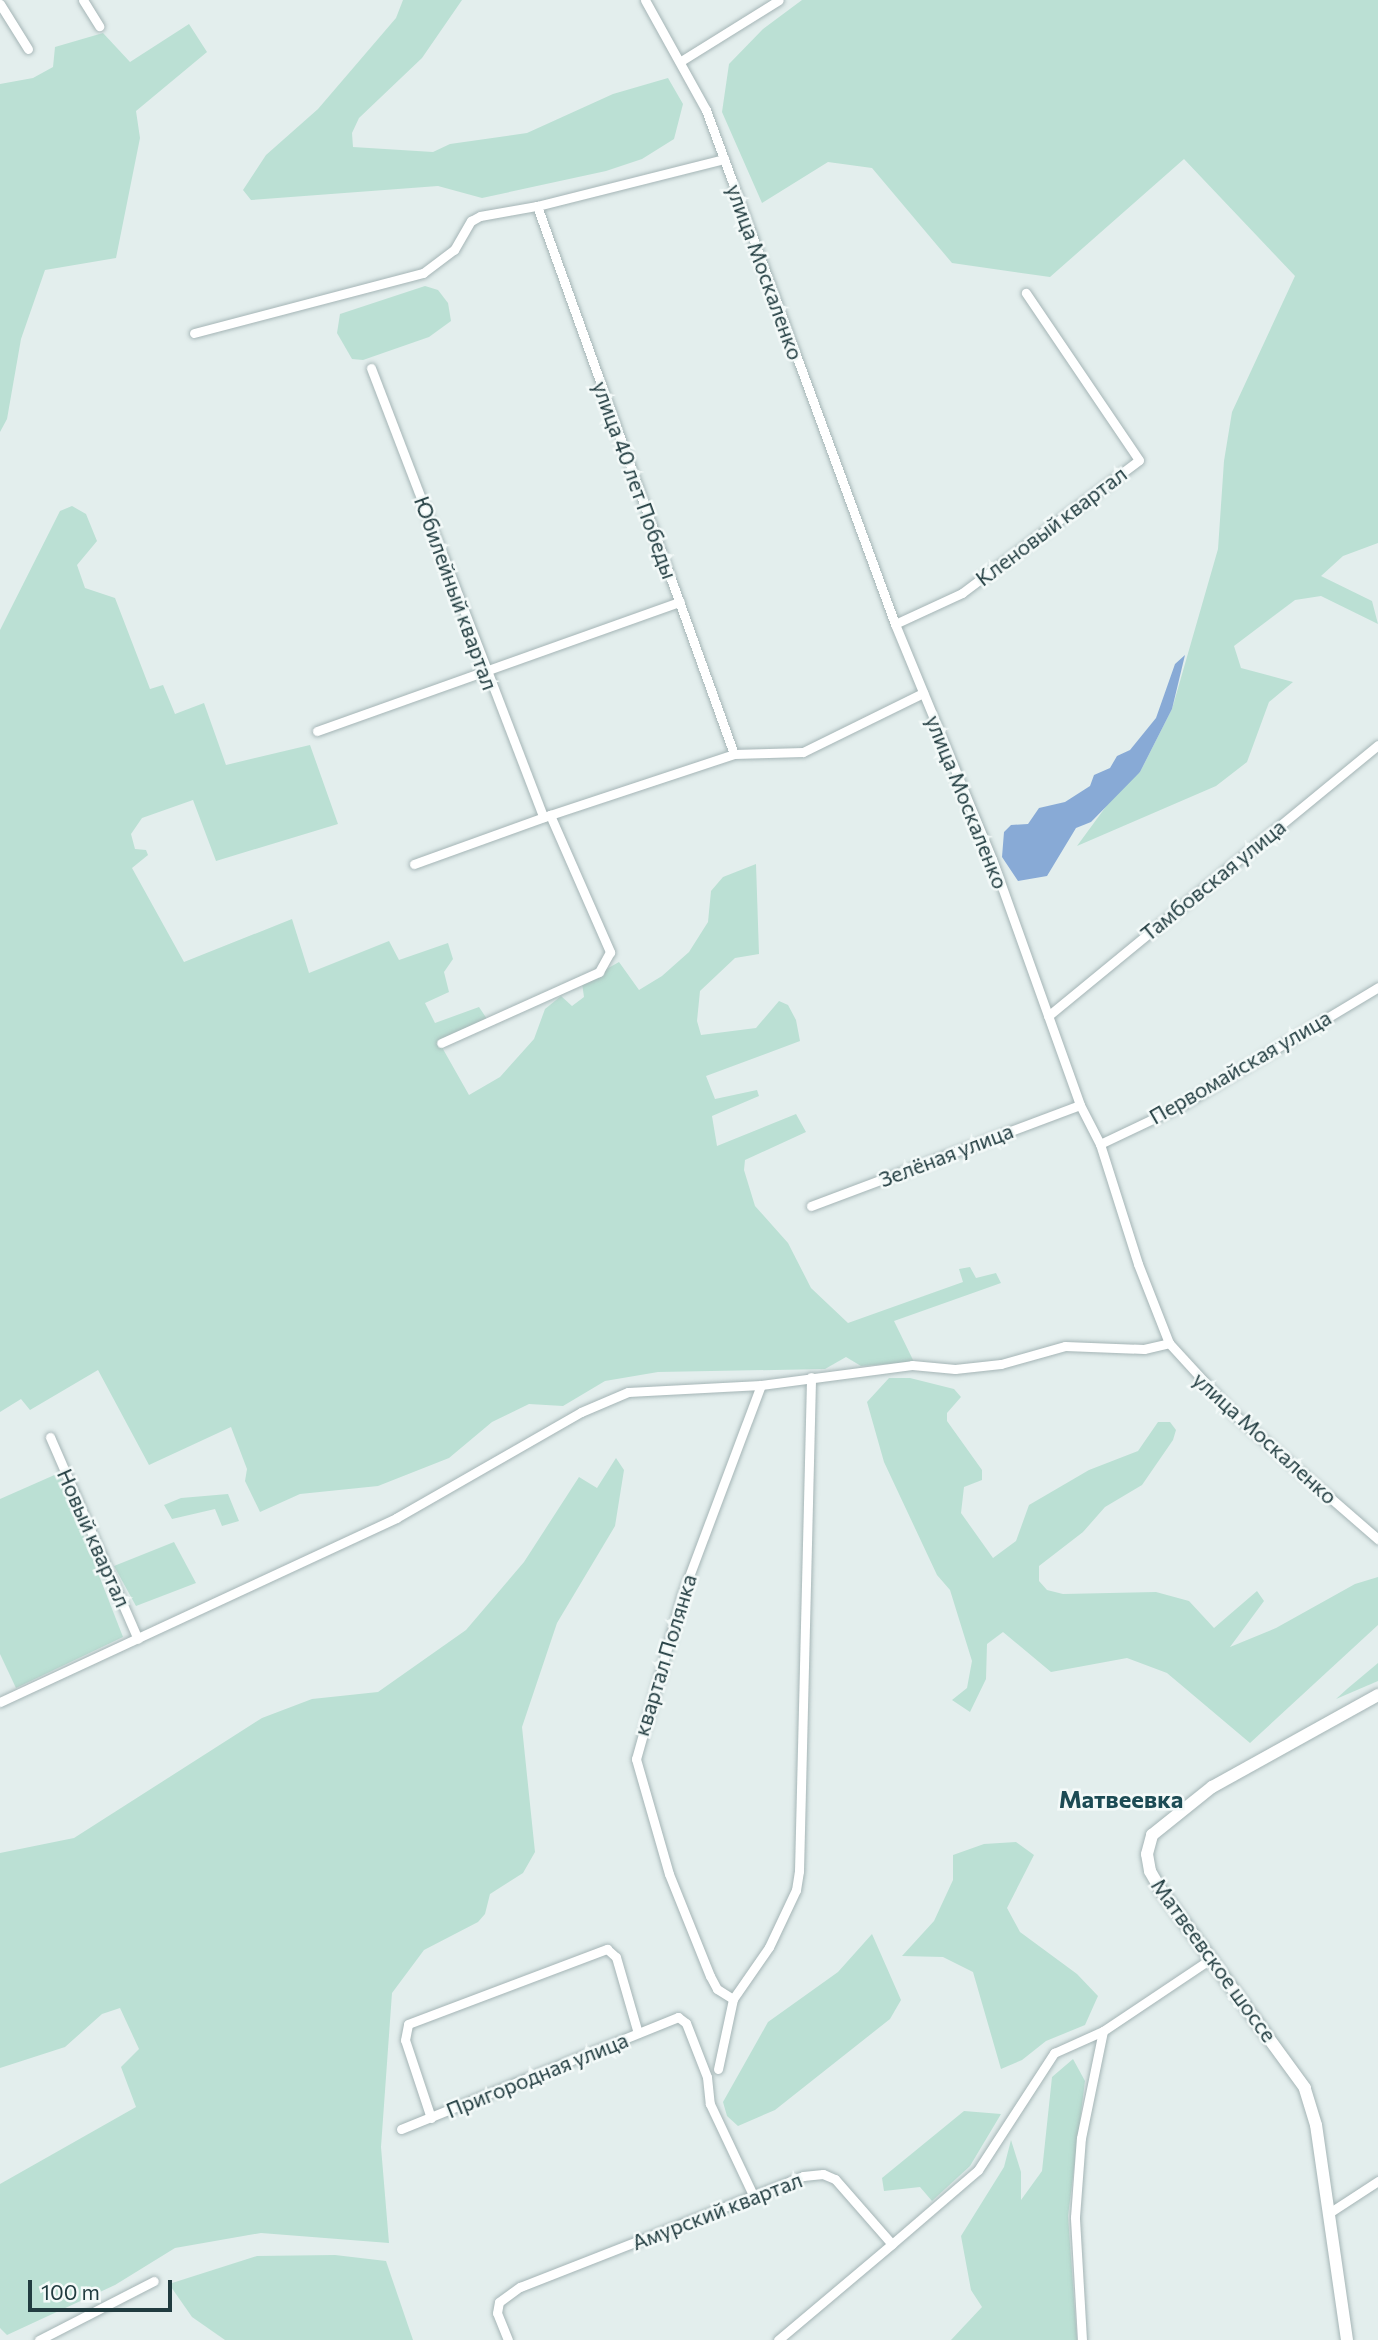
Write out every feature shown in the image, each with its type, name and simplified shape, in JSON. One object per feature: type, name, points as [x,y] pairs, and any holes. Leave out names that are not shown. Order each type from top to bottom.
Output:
[{"type":"main road","name":"Матвеевское шоссе","points":[[1346,2340],[1316,2125],[1305,2088],[1150,1871],[1147,1854],[1153,1836],[1212,1787],[1378,1695]]},
{"type":"street","points":[[83,0],[99,26]]},
{"type":"street","name":"улица Москаленко","points":[[645,0],[681,61],[724,159],[895,624],[992,859],[1080,1105],[1100,1144],[1138,1264],[1169,1343],[1234,1414],[1378,1539]]},
{"type":"street","points":[[681,61],[779,0]]},
{"type":"street","points":[[0,4],[28,49]]},
{"type":"street","points":[[194,333],[423,273],[440,263],[480,216],[537,206],[724,159]]},
{"type":"street","name":"улица 40 лет Победы","points":[[537,206],[734,754]]},
{"type":"street","name":"Кленовый квартал","points":[[895,624],[962,593],[1139,460],[1026,293]]},
{"type":"street","name":"Юбилейный квартал","points":[[371,368],[455,580],[484,673],[608,946],[609,959],[598,972],[441,1043]]},
{"type":"street","points":[[317,731],[680,601]]},
{"type":"street","points":[[414,864],[547,816],[734,754],[803,752],[923,693]]},
{"type":"street","name":"Тамбовская улица","points":[[1048,1016],[1378,745]]},
{"type":"street","name":"Первомайская улица","points":[[1100,1144],[1182,1105],[1378,988]]},
{"type":"street","name":"Зелёная улица","points":[[811,1206],[1080,1105]]},
{"type":"street","points":[[0,1702],[396,1518],[602,1401],[652,1390],[761,1385],[912,1366],[955,1369],[1001,1364],[1065,1346],[1144,1349],[1169,1343]]},
{"type":"street","points":[[718,2070],[733,1999],[769,1947],[796,1890],[799,1871],[811,1377]]},
{"type":"street","name":"квартал Полянка","points":[[733,1999],[717,1989],[690,1925],[650,1815],[636,1759],[681,1595],[761,1385]]},
{"type":"street","name":"Новый квартал","points":[[50,1437],[138,1639]]},
{"type":"street","points":[[431,2118],[405,2040],[408,2024],[607,1948],[616,1957],[638,2033]]},
{"type":"street","points":[[778,2340],[978,2170],[1045,2061],[1103,2031],[1212,1958]]},
{"type":"street","name":"Пригородная улица","points":[[401,2129],[672,2018],[686,2023],[707,2077],[710,2104],[753,2195]]},
{"type":"street","points":[[1082,2340],[1075,2217],[1082,2138],[1103,2031]]},
{"type":"street","name":"Амурский квартал","points":[[508,2340],[497,2313],[506,2295],[803,2176],[823,2174],[835,2179],[892,2244]]},
{"type":"street","points":[[1329,2213],[1378,2181]]},
{"type":"street","points":[[38,2340],[154,2281]]},
{"type":"green space","points":[[403,0],[462,0],[422,58],[359,118],[352,133],[353,147],[433,152],[450,144],[527,133],[613,94],[668,78],[683,104],[674,139],[642,159],[606,171],[482,198],[438,186],[251,200],[243,190],[266,155],[318,109],[396,18]]},
{"type":"green space","points":[[802,0],[1378,0],[1378,543],[1343,556],[1321,576],[1372,601],[1378,624],[1321,596],[1295,600],[1234,646],[1241,668],[1293,682],[1269,702],[1247,762],[1216,786],[1077,846],[1118,790],[1140,772],[1172,709],[1218,549],[1224,461],[1232,412],[1295,276],[1184,159],[1050,277],[952,263],[872,168],[828,162],[762,203],[722,112],[729,64],[763,29]]},
{"type":"green space","points":[[189,24],[207,52],[136,111],[140,138],[116,258],[45,270],[21,339],[7,419],[0,432],[0,84],[33,78],[53,67],[55,47],[103,33],[130,62]]},
{"type":"green space","points":[[425,286],[438,290],[448,303],[451,321],[429,337],[363,360],[352,359],[337,333],[340,314]]},
{"type":"green space","points":[[72,506],[86,514],[97,541],[77,565],[85,588],[115,598],[150,689],[163,685],[175,714],[204,703],[226,765],[310,745],[338,824],[216,861],[193,800],[142,818],[131,834],[135,849],[146,850],[148,855],[132,868],[184,962],[292,919],[309,973],[389,941],[399,960],[448,943],[453,959],[444,972],[449,992],[425,1003],[435,1023],[479,1007],[487,1019],[439,1042],[469,1095],[500,1077],[534,1039],[545,1009],[561,996],[572,1006],[584,997],[582,983],[619,962],[639,990],[662,976],[689,952],[708,922],[711,891],[723,877],[756,864],[759,954],[735,958],[700,991],[697,1021],[701,1035],[756,1028],[779,1001],[788,1005],[796,1020],[800,1041],[706,1076],[715,1099],[757,1090],[759,1096],[712,1116],[717,1146],[796,1114],[806,1132],[745,1160],[744,1170],[755,1206],[788,1243],[811,1288],[848,1323],[963,1282],[959,1269],[970,1267],[976,1278],[996,1273],[1001,1283],[894,1321],[914,1362],[861,1366],[846,1357],[825,1369],[658,1372],[605,1381],[563,1406],[529,1404],[492,1422],[449,1458],[378,1486],[300,1494],[260,1512],[245,1481],[247,1469],[231,1427],[149,1465],[98,1370],[30,1410],[21,1399],[0,1412],[0,630],[60,511]]},
{"type":"green space","points":[[889,1378],[910,1378],[954,1389],[961,1397],[947,1413],[947,1421],[982,1470],[982,1480],[964,1487],[961,1513],[993,1558],[1016,1541],[1029,1505],[1089,1470],[1138,1451],[1158,1422],[1170,1422],[1176,1430],[1173,1440],[1142,1485],[1105,1507],[1083,1532],[1039,1566],[1039,1581],[1047,1590],[1063,1594],[1156,1592],[1189,1601],[1214,1628],[1257,1591],[1264,1601],[1230,1647],[1276,1628],[1355,1584],[1378,1577],[1378,1625],[1250,1743],[1167,1673],[1127,1658],[1051,1672],[1003,1632],[987,1644],[986,1679],[970,1712],[952,1700],[967,1688],[972,1661],[950,1590],[937,1575],[884,1462],[867,1402]]},
{"type":"green space","points":[[616,1458],[624,1470],[615,1526],[557,1623],[522,1727],[535,1852],[523,1873],[490,1894],[485,1914],[478,1922],[424,1950],[392,1993],[381,2147],[389,2243],[261,2233],[175,2248],[115,2285],[7,2335],[0,2328],[0,2184],[136,2107],[121,2067],[139,2049],[120,2008],[102,2014],[65,2047],[0,2068],[0,1853],[74,1838],[262,1718],[312,1699],[378,1692],[466,1630],[524,1562],[579,1477],[597,1488]]},
{"type":"green space","points":[[59,1473],[123,1637],[16,1688],[0,1654],[0,1499]]},
{"type":"green space","points":[[228,1494],[239,1521],[222,1526],[215,1509],[172,1519],[164,1505],[181,1498]]},
{"type":"green space","points":[[174,1542],[196,1583],[136,1606],[114,1566]]},
{"type":"green space","points":[[1378,1663],[1378,1681],[1336,1699],[1347,1689]]},
{"type":"green space","points":[[1016,1842],[1034,1855],[1007,1908],[1020,1932],[1077,1974],[1098,1996],[1085,2025],[1046,2041],[1022,2060],[1001,2069],[973,1972],[943,1957],[902,1956],[934,1921],[953,1880],[953,1855],[984,1844]]},
{"type":"green space","points":[[872,1934],[901,2000],[890,2019],[775,2110],[738,2126],[727,2116],[723,2102],[768,2022],[838,1972]]},
{"type":"green space","points":[[1073,2059],[1085,2081],[1068,2216],[1077,2340],[951,2340],[982,2307],[971,2290],[961,2236],[1004,2167],[1011,2140],[1021,2172],[1021,2200],[1042,2171],[1052,2077]]},
{"type":"green space","points":[[964,2111],[1001,2114],[970,2166],[932,2201],[920,2187],[884,2191],[882,2178]]},
{"type":"green space","points":[[335,2255],[386,2261],[413,2340],[225,2340],[192,2317],[169,2284],[257,2256]]},
{"type":"water","points":[[1185,655],[1172,709],[1140,772],[1091,822],[1076,828],[1047,876],[1018,881],[1002,857],[1004,832],[1011,825],[1028,824],[1039,808],[1065,802],[1090,786],[1094,775],[1110,768],[1117,756],[1130,750],[1156,718],[1175,664]]},
{"type":"district","name":"Матвеевка","points":[[1121,1799]]}]
